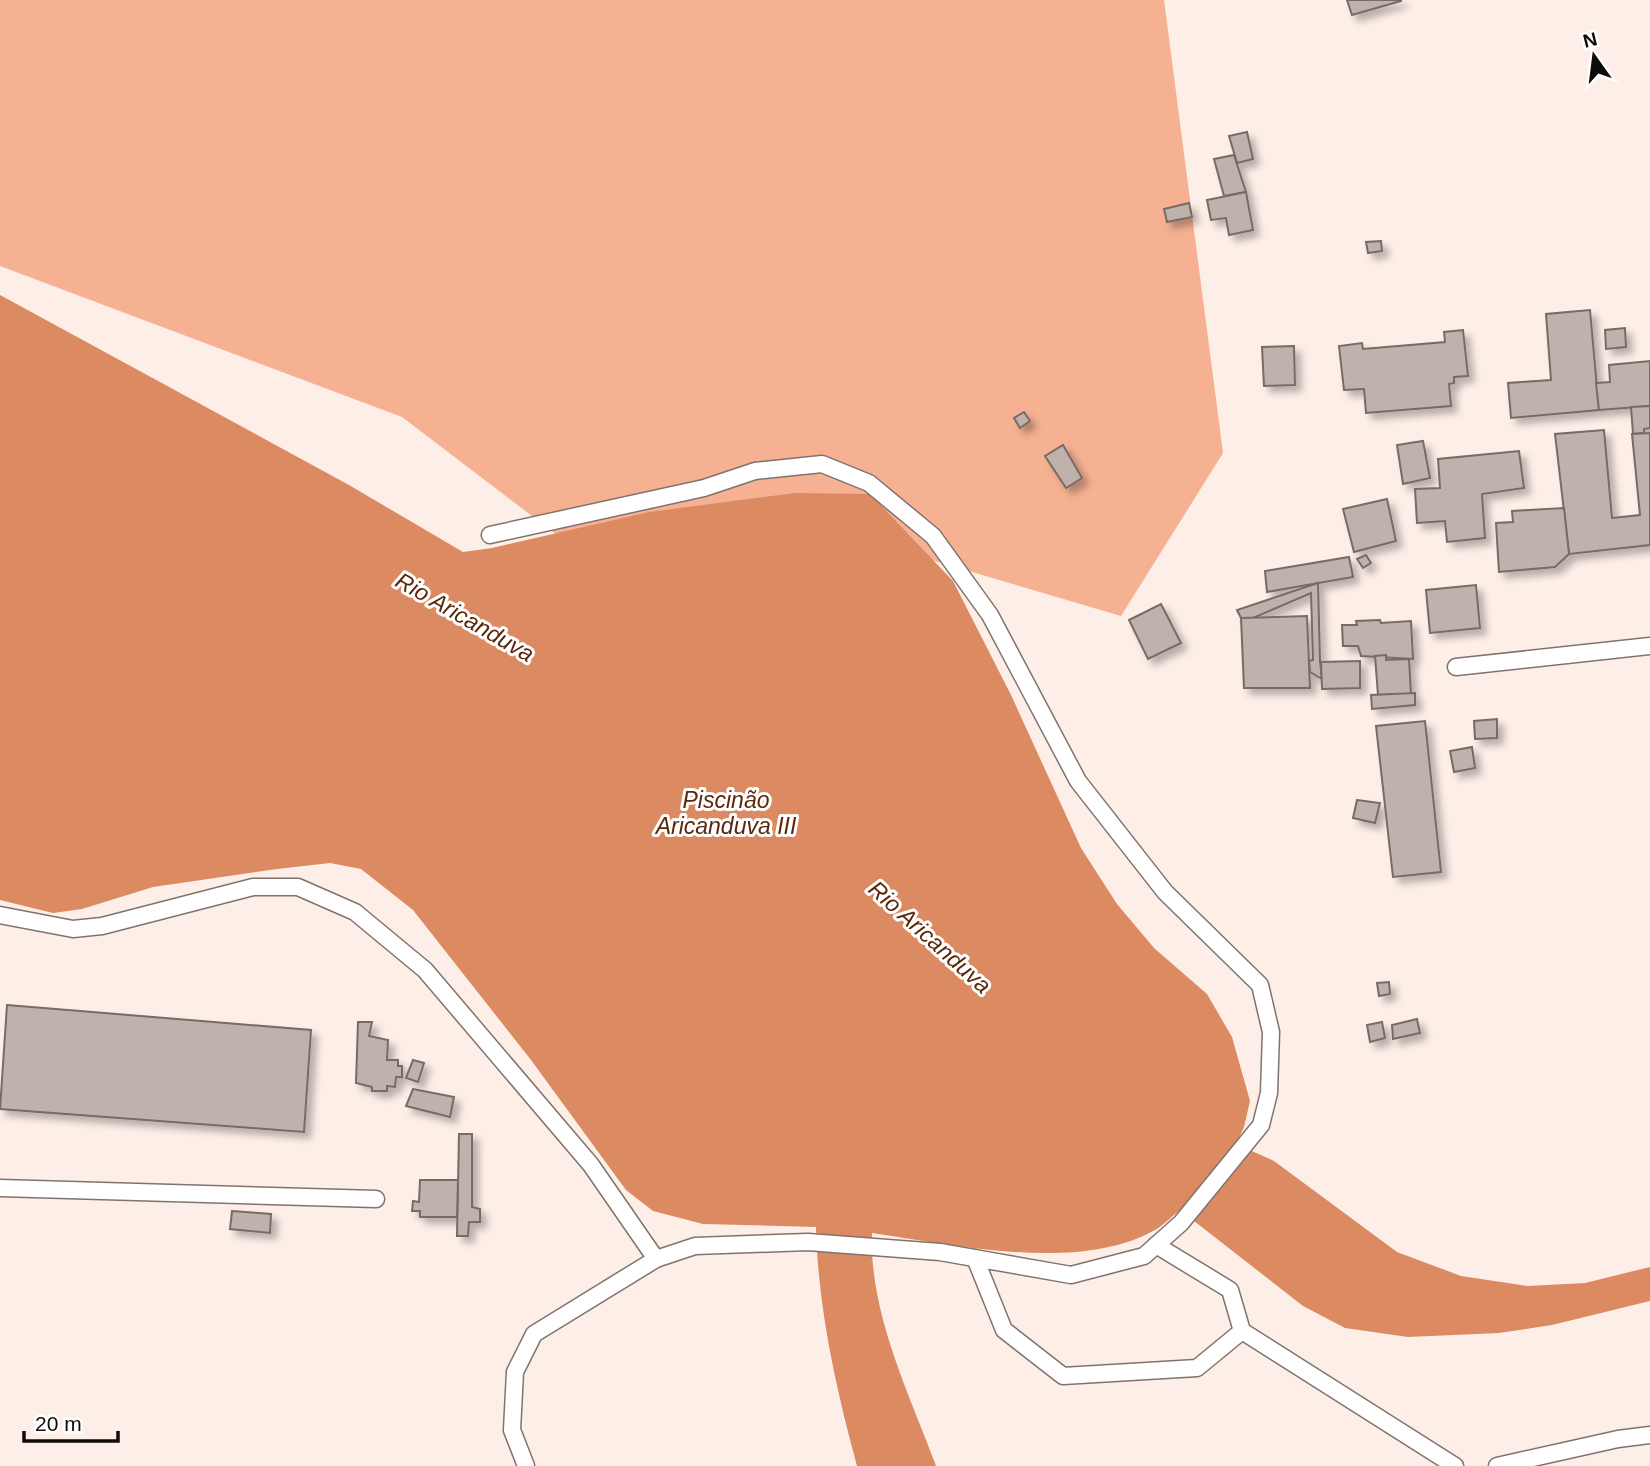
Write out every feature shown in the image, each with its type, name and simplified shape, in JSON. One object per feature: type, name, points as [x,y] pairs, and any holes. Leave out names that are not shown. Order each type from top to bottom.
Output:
[{"type":"lane","points":[[490,535],[704,488],[755,471],[822,464],[869,483],[933,536],[990,615],[1078,781],[1164,892],[1259,985],[1271,1032],[1269,1093],[1261,1125],[1181,1223],[1144,1256],[1071,1275],[940,1252],[808,1242],[695,1246],[656,1259],[534,1334],[515,1372],[512,1430],[526,1466]]},
{"type":"lane","points":[[1456,667],[1650,646]]},
{"type":"lane","points":[[0,915],[73,929],[102,926],[253,887],[298,887],[355,912],[425,971],[591,1165],[656,1259]]},
{"type":"lane","points":[[0,1188],[376,1199]]},
{"type":"lane","points":[[1156,1245],[1230,1290],[1242,1331],[1455,1466]]},
{"type":"lane","points":[[975,1258],[1004,1330],[1063,1376],[1197,1368],[1242,1331]]},
{"type":"lane","points":[[1497,1466],[1650,1435]]},
{"type":"shaded area","points":[[0,0],[1164,0],[1223,453],[1121,616],[918,556],[729,666],[402,417],[0,266]]},
{"type":"water","name":"Piscinão Aricanduva III","points":[[0,295],[349,485],[463,552],[492,548],[649,512],[795,493],[870,494],[953,581],[1011,695],[1081,848],[1117,904],[1154,948],[1207,994],[1232,1037],[1250,1101],[1244,1127],[1236,1144],[1274,1161],[1397,1252],[1461,1276],[1528,1286],[1585,1283],[1650,1267],[1650,1301],[1552,1325],[1499,1333],[1408,1337],[1345,1328],[1303,1306],[1180,1210],[1162,1226],[1124,1243],[1090,1250],[1054,1253],[978,1249],[872,1233],[877,1293],[884,1323],[936,1466],[857,1466],[829,1348],[820,1288],[816,1227],[703,1224],[653,1211],[626,1190],[531,1060],[413,910],[361,869],[330,863],[277,869],[153,887],[82,909],[53,913],[0,900]]},
{"type":"building","points":[[1347,0],[1401,0],[1401,1],[1352,15]]},
{"type":"building","points":[[1247,132],[1253,159],[1237,163],[1229,136]]},
{"type":"building","points":[[1234,155],[1246,192],[1224,196],[1214,159]]},
{"type":"building","points":[[1246,192],[1253,230],[1229,235],[1226,218],[1211,220],[1207,200]]},
{"type":"building","points":[[1189,203],[1192,217],[1167,222],[1164,209]]},
{"type":"building","points":[[1381,241],[1382,251],[1368,253],[1366,242]]},
{"type":"building","points":[[1590,310],[1599,410],[1511,418],[1508,383],[1551,380],[1546,314]]},
{"type":"building","points":[[1625,328],[1626,347],[1606,349],[1605,330]]},
{"type":"building","points":[[1463,330],[1468,376],[1454,377],[1454,383],[1449,384],[1451,406],[1366,413],[1364,389],[1344,390],[1339,346],[1362,343],[1363,349],[1445,342],[1444,332]]},
{"type":"building","points":[[1294,346],[1295,385],[1264,386],[1262,347]]},
{"type":"building","points":[[1650,361],[1650,406],[1599,410],[1596,383],[1610,382],[1609,365]]},
{"type":"building","points":[[1650,406],[1650,428],[1644,429],[1644,433],[1633,434],[1631,407]]},
{"type":"building","points":[[1024,412],[1030,421],[1020,428],[1014,418]]},
{"type":"building","points":[[1604,430],[1612,518],[1640,515],[1632,434],[1650,433],[1650,545],[1569,554],[1555,434]]},
{"type":"building","points":[[1423,441],[1430,478],[1403,484],[1397,445]]},
{"type":"building","points":[[1063,445],[1082,478],[1066,488],[1045,456]]},
{"type":"building","points":[[1519,451],[1524,488],[1482,494],[1485,538],[1447,542],[1445,521],[1417,523],[1415,489],[1440,488],[1438,459]]},
{"type":"building","points":[[1387,499],[1396,541],[1354,552],[1343,509]]},
{"type":"building","points":[[1564,508],[1569,554],[1555,567],[1499,572],[1496,523],[1513,522],[1512,511]]},
{"type":"building","points":[[1366,555],[1371,563],[1363,568],[1357,559]]},
{"type":"building","points":[[1349,557],[1353,577],[1267,592],[1265,571]]},
{"type":"building","points":[[1318,583],[1322,679],[1310,672],[1309,661],[1313,660],[1311,593],[1253,618],[1241,618],[1237,610]]},
{"type":"building","points":[[1476,585],[1480,628],[1430,633],[1426,590]]},
{"type":"building","points":[[1161,604],[1181,643],[1148,659],[1129,620]]},
{"type":"building","points":[[1307,616],[1310,688],[1244,688],[1241,618]]},
{"type":"building","points":[[1380,620],[1381,623],[1411,621],[1413,659],[1361,656],[1358,646],[1343,646],[1342,625],[1357,625],[1356,621]]},
{"type":"building","points":[[1386,655],[1386,660],[1409,659],[1411,694],[1378,695],[1375,656]]},
{"type":"building","points":[[1360,661],[1360,688],[1322,689],[1321,662]]},
{"type":"building","points":[[1415,693],[1415,705],[1372,709],[1371,695]]},
{"type":"building","points":[[1497,719],[1497,738],[1475,739],[1474,721]]},
{"type":"building","points":[[1425,721],[1441,872],[1393,877],[1376,726]]},
{"type":"building","points":[[1472,747],[1475,768],[1454,772],[1450,751]]},
{"type":"building","points":[[1357,800],[1380,803],[1375,823],[1353,818]]},
{"type":"building","points":[[1389,982],[1390,994],[1379,996],[1377,983]]},
{"type":"building","points":[[7,1005],[311,1030],[304,1132],[0,1109]]},
{"type":"building","points":[[1417,1019],[1420,1033],[1393,1039],[1392,1025]]},
{"type":"building","points":[[358,1022],[372,1022],[369,1036],[388,1040],[387,1060],[398,1060],[398,1066],[402,1066],[402,1077],[396,1077],[395,1087],[387,1086],[387,1091],[372,1091],[372,1087],[356,1083]]},
{"type":"building","points":[[1382,1022],[1385,1038],[1370,1042],[1367,1025]]},
{"type":"building","points":[[413,1060],[424,1063],[418,1082],[406,1078]]},
{"type":"building","points":[[413,1089],[454,1097],[450,1117],[406,1106]]},
{"type":"building","points":[[459,1134],[472,1134],[472,1207],[480,1209],[480,1222],[469,1222],[468,1236],[457,1236]]},
{"type":"building","points":[[420,1180],[458,1180],[457,1217],[420,1217],[420,1211],[412,1211],[413,1201],[419,1202]]},
{"type":"building","points":[[232,1211],[271,1214],[270,1233],[230,1229]]},
{"type":"water label","name":"Rio Aricanduva","points":[[465,617]]},
{"type":"water label","name":"Rio Aricanduva","points":[[930,937]]}]
